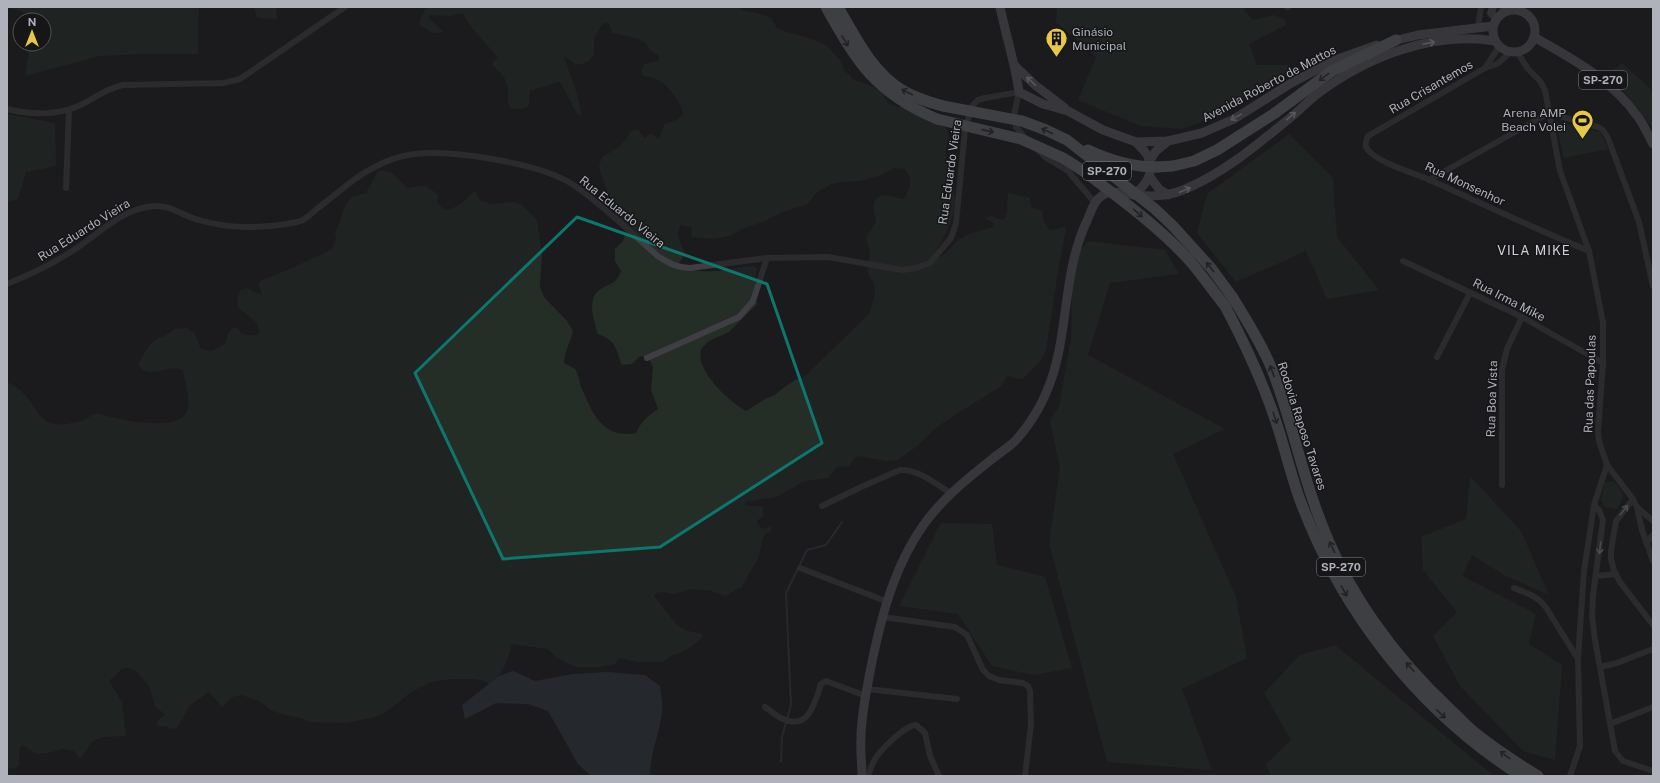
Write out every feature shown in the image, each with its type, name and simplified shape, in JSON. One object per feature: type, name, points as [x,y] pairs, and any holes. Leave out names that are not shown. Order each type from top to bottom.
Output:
[{"type":"highway","name":"Rodovia Raposo Tavares","points":[[826,7],[854,56],[883,88],[900,101],[936,119],[1021,139],[1063,158],[1085,172],[1127,203],[1172,243],[1198,271],[1225,306],[1250,354],[1263,386],[1300,499],[1312,529],[1338,581],[1359,617],[1400,670],[1428,702],[1455,727],[1495,760],[1521,776]]},
{"type":"highway","name":"Rodovia Raposo Tavares","points":[[838,7],[872,63],[902,90],[943,106],[1022,121],[1067,140],[1155,208],[1173,226],[1211,268],[1233,298],[1258,341],[1271,368],[1284,404],[1307,487],[1320,519],[1351,584],[1369,615],[1411,669],[1440,700],[1476,734],[1510,759],[1538,776]]},
{"type":"highway","points":[[1067,140],[1106,158],[1120,163],[1142,167],[1153,164],[1173,166],[1194,161],[1257,126],[1332,71],[1396,40]]},
{"type":"main road","points":[[1000,7],[1009,46],[1016,66],[1019,92]]},
{"type":"main road","points":[[1505,9],[1523,12],[1529,16],[1533,22],[1535,29],[1534,37],[1531,44],[1525,49],[1514,52],[1497,44],[1495,22],[1504,13],[1505,9]]},
{"type":"main road","name":"Avenida Roberto de Mattos","points":[[1019,92],[1043,104],[1068,111],[1102,130],[1136,142],[1168,141],[1202,133],[1234,119],[1293,82],[1338,59],[1358,51],[1396,40],[1478,27],[1495,22]]},
{"type":"main road","name":"SP-270","points":[[1534,37],[1590,70],[1610,86],[1639,118],[1653,144]]},
{"type":"main road","name":"SP-270","points":[[1095,203],[1101,196],[1110,192],[1133,195],[1168,195],[1180,192],[1211,178],[1265,138],[1327,87],[1340,78],[1391,52],[1412,46],[1448,40],[1479,38],[1497,44]]},
{"type":"main road","points":[[1016,66],[1068,111]]},
{"type":"main road","points":[[1133,195],[1142,188],[1150,177],[1153,164],[1153,154],[1168,141]]},
{"type":"main road","points":[[1136,142],[1153,164]]},
{"type":"main road","points":[[1150,177],[1159,189],[1168,195]]},
{"type":"main road","points":[[862,776],[861,737],[866,693],[876,641],[901,565],[919,530],[939,506],[1013,442],[1032,419],[1045,397],[1054,376],[1073,259],[1079,239],[1095,203]]},
{"type":"street","points":[[7,108],[23,113],[50,114],[69,110],[90,100],[111,87],[123,85],[224,83],[240,79],[345,7]]},
{"type":"street","points":[[1478,27],[1481,7]]},
{"type":"street","points":[[1493,7],[1492,14],[1495,22]]},
{"type":"street","name":"Rua Crisantemos","points":[[1485,68],[1497,44]]},
{"type":"street","name":"Rua Crisantemos","points":[[1387,125],[1485,68],[1497,64],[1514,52]]},
{"type":"street","name":"Rua das Papoulas","points":[[1514,52],[1540,81],[1545,90],[1560,171],[1589,251],[1603,324],[1603,363],[1598,431],[1599,440],[1607,465],[1633,499],[1637,507]]},
{"type":"street","points":[[1019,92],[1014,115],[1016,127],[1045,157],[1068,171],[1095,203]]},
{"type":"street","name":"Rua Eduardo Vieira","points":[[7,284],[47,266],[131,211],[156,206],[171,208],[196,220],[218,226],[236,227],[285,224],[304,220],[361,175],[376,166],[408,155],[426,153],[469,156],[508,162],[540,171],[570,183],[588,196],[659,257],[680,268],[768,258],[828,257],[902,270],[916,268],[930,262],[951,238],[956,222],[965,130],[972,106],[978,100],[1019,92]]},
{"type":"street","points":[[66,188],[69,110]]},
{"type":"street","points":[[1430,180],[1549,113],[1595,125],[1605,132],[1639,222],[1653,286]]},
{"type":"street","name":"Rua Monsenhor","points":[[1387,125],[1368,136],[1365,142],[1365,146],[1369,152],[1377,158],[1589,251]]},
{"type":"street","points":[[647,358],[739,317],[753,301],[768,258]]},
{"type":"street","name":"Rua Irma Mike","points":[[1403,261],[1522,317],[1603,363]]},
{"type":"street","points":[[1437,357],[1470,292]]},
{"type":"street","name":"Rua Boa Vista","points":[[1502,485],[1502,370],[1507,349],[1522,317]]},
{"type":"street","points":[[1572,773],[1580,746],[1578,659],[1584,571],[1594,504],[1607,465]]},
{"type":"street","points":[[822,506],[860,487],[900,470],[907,470],[923,476],[952,494]]},
{"type":"street","points":[[1633,499],[1616,521],[1611,551],[1616,574],[1653,625]]},
{"type":"street","points":[[1594,504],[1599,510],[1603,520],[1593,595],[1592,616],[1615,751],[1623,761],[1653,771]]},
{"type":"street","points":[[1637,507],[1653,521]]},
{"type":"street","points":[[1637,507],[1642,530],[1653,561]]},
{"type":"street","points":[[1646,543],[1653,535]]},
{"type":"street","points":[[800,568],[888,602]]},
{"type":"street","points":[[1596,576],[1616,574]]},
{"type":"street","points":[[1514,588],[1533,595],[1539,599],[1549,612],[1578,659]]},
{"type":"street","points":[[883,617],[955,627],[967,635],[983,670],[989,676],[999,680],[1023,683],[1028,686],[1030,691],[1030,724],[1025,776]]},
{"type":"street","points":[[1600,667],[1617,663],[1653,649]]},
{"type":"street","points":[[765,707],[783,719],[795,722],[806,718],[810,714],[821,684],[830,681],[866,693],[956,700]]},
{"type":"street","points":[[1610,724],[1653,707]]},
{"type":"street","points":[[868,776],[874,760],[883,749],[906,728],[916,725],[925,733],[930,756],[939,776]]},
{"type":"highlighted area","points":[[577,217],[767,284],[822,443],[660,547],[503,559],[415,373]]},
{"type":"shaded area","points":[[7,7],[199,7],[198,54],[99,56],[25,76],[29,52],[52,52],[52,12],[23,12]]},
{"type":"shaded area","points":[[254,7],[276,7],[277,19],[257,18]]},
{"type":"shaded area","points":[[428,7],[739,7],[742,10],[771,18],[777,28],[826,45],[841,61],[845,71],[853,79],[873,87],[882,93],[888,103],[898,107],[922,107],[931,113],[947,129],[949,139],[946,146],[946,154],[955,197],[955,205],[947,230],[935,252],[933,259],[942,256],[963,237],[974,232],[994,227],[993,222],[985,219],[987,217],[991,216],[1002,220],[1005,218],[1007,212],[1008,193],[1030,198],[1031,207],[1042,211],[1044,222],[1049,229],[1053,230],[1064,227],[1066,229],[1046,350],[1041,360],[1023,379],[1007,376],[1001,386],[938,426],[917,446],[898,460],[887,461],[858,456],[853,459],[850,466],[837,467],[828,478],[805,481],[776,497],[746,502],[745,505],[763,507],[763,516],[757,521],[760,527],[765,529],[772,526],[771,530],[763,537],[759,557],[742,588],[737,589],[726,596],[711,591],[692,589],[674,594],[662,592],[656,593],[654,596],[677,625],[688,631],[702,634],[703,637],[688,649],[670,656],[663,662],[639,662],[619,658],[615,664],[599,667],[576,667],[556,657],[548,649],[512,644],[509,656],[504,666],[495,681],[490,685],[485,681],[475,679],[451,679],[431,682],[411,692],[385,713],[375,717],[346,723],[310,722],[301,718],[281,714],[271,710],[261,702],[242,695],[232,697],[222,707],[209,692],[190,705],[177,728],[172,729],[166,726],[157,726],[157,722],[165,714],[155,707],[149,686],[136,671],[129,668],[122,669],[109,681],[122,702],[126,736],[103,737],[93,741],[80,759],[74,751],[63,749],[37,754],[22,745],[19,750],[19,766],[12,769],[7,768],[7,382],[19,389],[27,397],[38,413],[44,419],[52,423],[64,424],[81,421],[97,413],[145,423],[172,422],[181,418],[187,411],[188,407],[187,391],[183,371],[173,368],[155,372],[143,370],[138,365],[148,347],[154,341],[168,334],[174,329],[187,328],[194,333],[201,349],[212,351],[225,344],[228,333],[234,327],[245,335],[257,335],[259,332],[257,323],[238,307],[237,298],[240,291],[247,288],[262,295],[259,285],[260,281],[290,269],[332,249],[336,239],[335,232],[347,204],[354,196],[366,193],[378,171],[382,170],[390,173],[407,188],[423,186],[430,188],[438,195],[437,202],[443,209],[456,206],[475,191],[480,200],[490,204],[512,202],[521,204],[537,220],[542,254],[540,287],[544,297],[567,321],[573,331],[565,354],[564,363],[575,369],[577,372],[582,389],[595,416],[608,429],[625,434],[636,433],[645,419],[658,409],[651,390],[653,368],[649,358],[640,356],[632,364],[622,365],[612,342],[598,334],[593,318],[592,306],[595,295],[598,291],[614,282],[619,276],[621,271],[615,261],[615,249],[623,241],[626,231],[614,213],[612,203],[601,174],[599,166],[602,157],[619,147],[632,131],[638,130],[645,138],[650,133],[659,139],[664,125],[678,119],[683,114],[676,98],[663,83],[652,77],[642,75],[642,69],[645,64],[658,61],[659,56],[650,50],[645,42],[613,33],[609,24],[605,23],[601,26],[594,39],[594,54],[589,61],[582,64],[575,64],[564,56],[577,94],[581,116],[577,114],[561,83],[558,82],[530,91],[529,105],[526,108],[511,109],[508,101],[508,88],[506,81],[500,72],[492,65],[494,61],[498,59],[497,57],[474,31],[463,13],[450,16],[429,15],[435,24],[444,32],[433,33],[420,25],[421,17]],"holes":[[[895,168],[905,169],[908,173],[910,184],[904,199],[885,195],[877,198],[874,205],[876,221],[866,237],[870,253],[868,274],[874,284],[875,294],[869,314],[805,376],[795,380],[775,395],[765,399],[746,411],[739,407],[719,390],[708,376],[701,362],[701,349],[709,341],[729,332],[758,303],[755,302],[755,279],[757,268],[752,266],[715,271],[697,271],[679,266],[684,253],[684,249],[678,234],[681,225],[692,228],[691,237],[715,239],[729,236],[786,211],[808,204],[816,193],[831,184],[860,181],[879,176]]]},
{"type":"shaded area","points":[[1057,7],[1247,7],[1244,10],[1253,20],[1273,15],[1285,19],[1286,25],[1249,44],[1257,65],[1288,65],[1292,75],[1278,78],[1222,114],[1182,129],[1141,126],[1078,100],[1096,57],[1056,22]]},
{"type":"shaded area","points":[[1622,63],[1653,91],[1653,128],[1609,73]]},
{"type":"shaded area","points":[[7,114],[55,123],[56,166],[26,172],[18,199],[7,202]]},
{"type":"shaded area","name":"Arena AMP Beach Volei","points":[[1555,121],[1600,132],[1608,149],[1564,158]]},
{"type":"shaded area","points":[[1289,134],[1333,178],[1337,237],[1379,290],[1327,299],[1306,251],[1236,282],[1197,233],[1207,194]]},
{"type":"shaded area","points":[[1088,241],[1165,250],[1179,274],[1110,283],[1088,355],[1225,429],[1173,454],[1236,597],[1247,658],[1182,689],[1212,770],[1107,762],[1049,543],[1060,468],[1050,421],[1059,406],[1071,340],[1073,259]]},
{"type":"shaded area","points":[[1470,476],[1521,531],[1549,595],[1504,575],[1472,555],[1462,576],[1536,614],[1529,644],[1562,665],[1555,760],[1523,751],[1460,686],[1433,636],[1457,612],[1423,570],[1421,537],[1466,519]]},
{"type":"shaded area","points":[[1614,481],[1623,495],[1622,501],[1617,509],[1605,507],[1601,500],[1605,482]]},
{"type":"shaded area","points":[[941,523],[992,524],[997,565],[1045,577],[1072,668],[1034,675],[992,666],[958,614],[899,606]]},
{"type":"shaded area","points":[[1335,645],[1494,776],[1271,776],[1266,764],[1291,740],[1264,693],[1300,655]]},
{"type":"shaded area","points":[[513,671],[535,681],[573,674],[607,672],[645,675],[660,686],[662,711],[650,768],[650,776],[591,776],[578,764],[548,711],[528,704],[496,703],[465,719],[462,705],[499,676]]},
{"type":"waterway","points":[[781,762],[782,737],[791,705],[786,593],[807,550],[826,545],[842,522]]},
{"type":"place","name":"Ginásio Municipal","points":[[1057,58]]},
{"type":"place","name":"Arena AMP Beach Volei","points":[[1582,140]]},
{"type":"district","name":"VILA MIKE","points":[[1534,250]]}]
